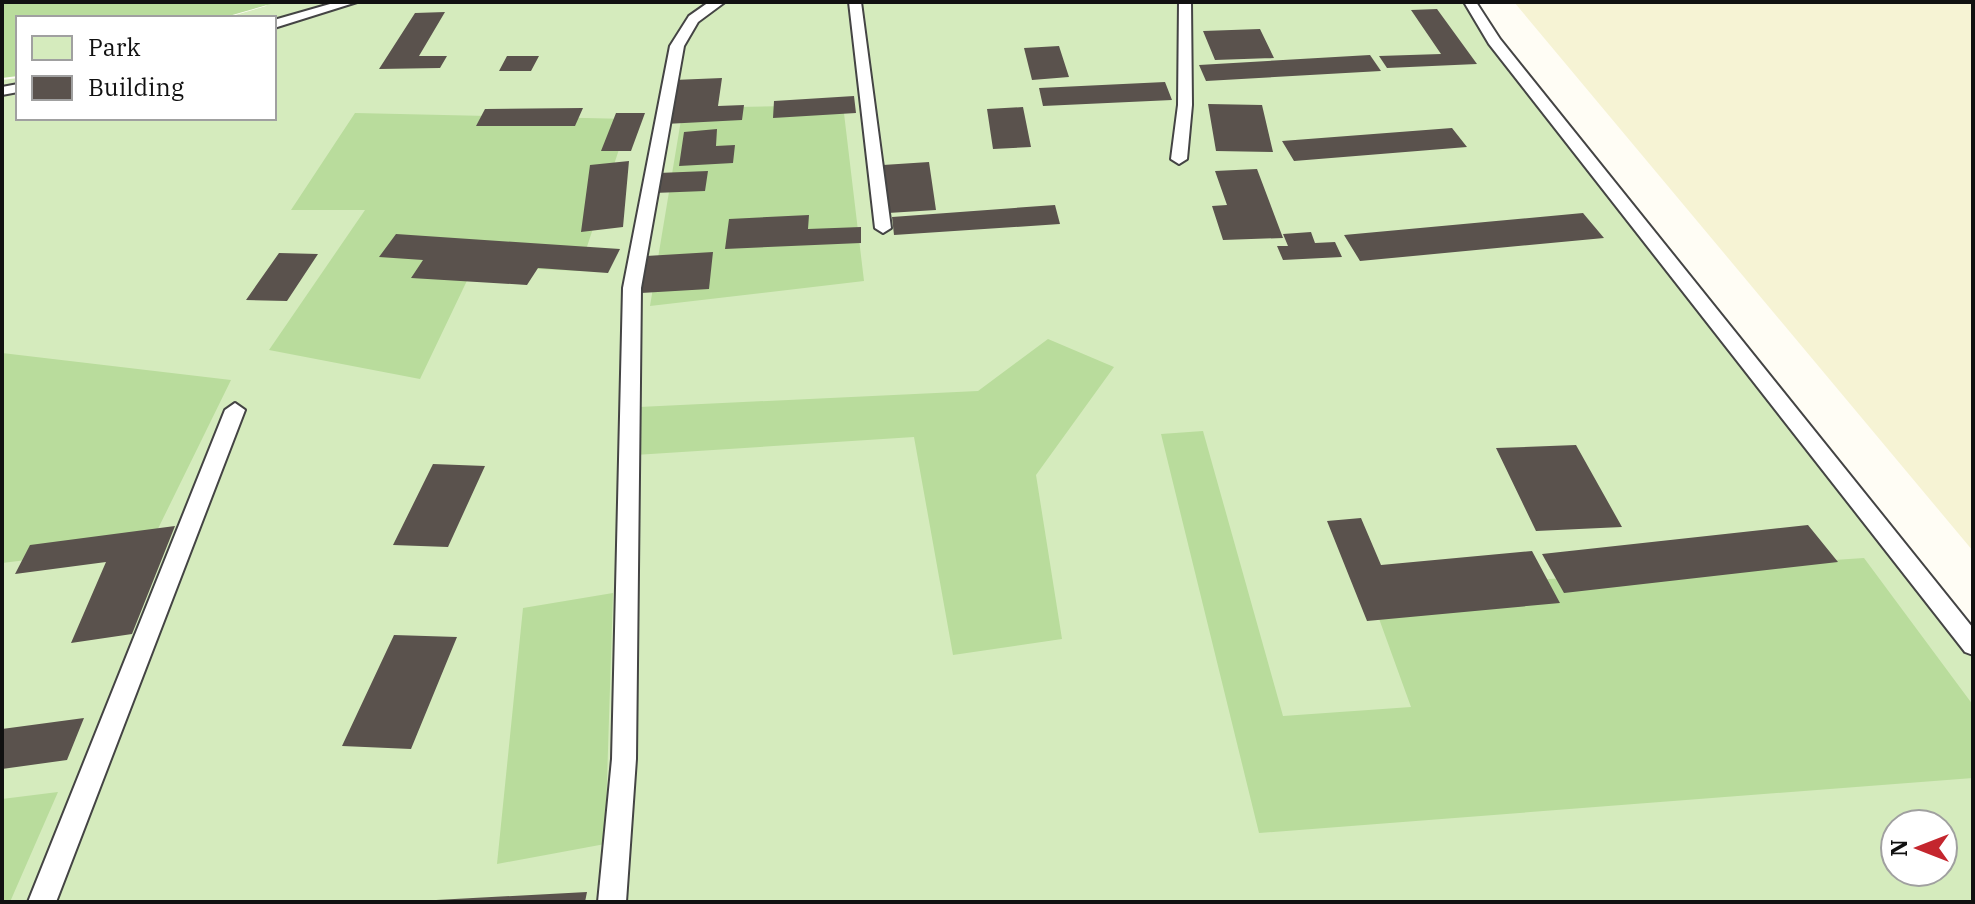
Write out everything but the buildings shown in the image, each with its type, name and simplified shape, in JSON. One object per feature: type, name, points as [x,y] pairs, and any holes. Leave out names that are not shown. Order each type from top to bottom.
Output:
[{"type":"lane","points":[[276,23],[351,2]]},
{"type":"lane","points":[[612,902],[624,759],[632,288],[677,46],[685,26],[705,7],[719,2]]},
{"type":"lane","points":[[855,2],[883,228]]},
{"type":"lane","points":[[1179,159],[1185,105],[1185,2]]},
{"type":"lane","points":[[1470,2],[1494,41],[1973,645]]},
{"type":"lane","points":[[42,902],[235,410]]},
{"type":"shaded area","points":[[1514,2],[1973,2],[1973,551]]},
{"type":"green space","points":[[2,2],[278,2],[229,16],[16,16],[16,76],[2,78]]},
{"type":"green space","points":[[269,2],[1464,2],[1973,654],[1973,902],[2,902],[2,80],[16,78],[16,120],[276,120],[276,16],[232,16],[266,6]]},
{"type":"green space","points":[[843,105],[864,281],[650,306],[683,108]]},
{"type":"green space","points":[[355,113],[629,119],[579,271],[474,266],[420,379],[269,350],[365,210],[291,210]]},
{"type":"green space","points":[[1048,339],[1114,367],[1036,475],[1062,639],[953,655],[914,437],[635,455],[639,407],[978,391]]},
{"type":"green space","points":[[2,353],[231,380],[150,545],[2,563]]},
{"type":"green space","points":[[1203,431],[1283,716],[1411,707],[1369,591],[1864,558],[1973,705],[1973,778],[1259,833],[1161,434]]},
{"type":"green space","points":[[613,593],[605,844],[497,864],[523,608]]},
{"type":"green space","points":[[58,792],[10,902],[2,902],[2,799]]}]
